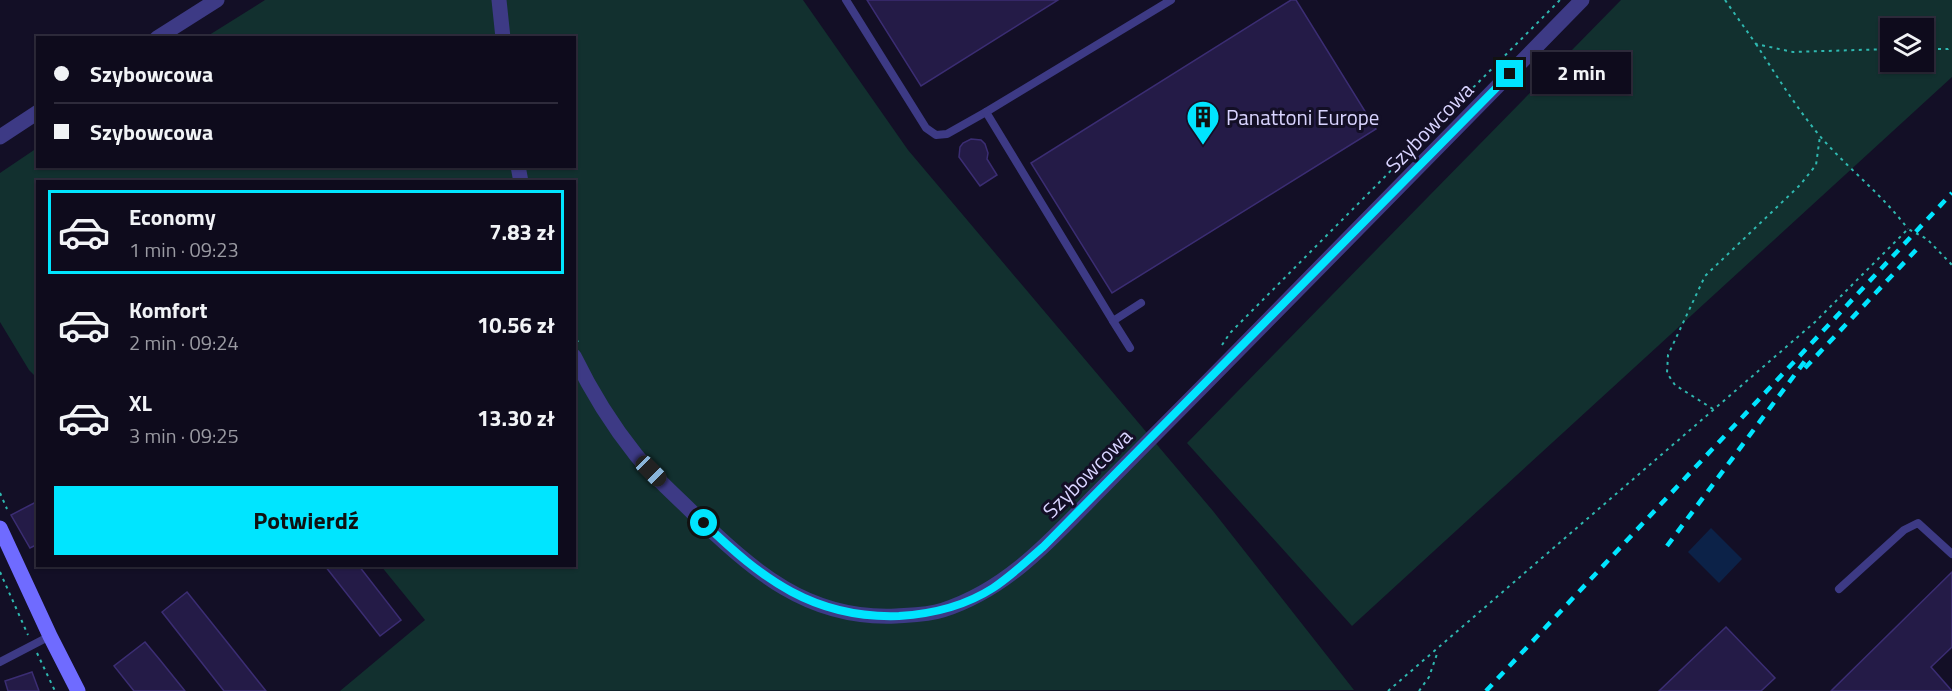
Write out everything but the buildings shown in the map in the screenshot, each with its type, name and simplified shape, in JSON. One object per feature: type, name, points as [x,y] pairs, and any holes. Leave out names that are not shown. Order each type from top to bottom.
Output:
[{"type":"street","points":[[160,36],[217,0]]},
{"type":"street","points":[[499,0],[503,36]]},
{"type":"street","name":"Szybowcowa","points":[[576,349],[616,429],[638,458],[718,537],[766,578],[810,602],[836,610],[882,616],[917,615],[940,611],[992,589],[1043,547],[1275,315],[1582,0]]},
{"type":"street","points":[[0,136],[36,113]]},
{"type":"street","points":[[0,528],[78,691]]},
{"type":"lane","points":[[846,0],[926,128],[936,135],[947,134],[986,112],[1171,0]]},
{"type":"lane","points":[[986,112],[1130,348]]},
{"type":"lane","points":[[1113,321],[1141,303]]},
{"type":"lane","points":[[1839,589],[1904,530],[1918,523],[1952,554]]},
{"type":"lane","points":[[0,662],[50,636]]},
{"type":"path","points":[[1220,348],[1230,333],[1560,0]]},
{"type":"path","points":[[1725,0],[1820,136],[1892,207],[1908,229],[1927,238],[1952,265]]},
{"type":"path","points":[[1756,44],[1793,52],[1880,50]]},
{"type":"path","points":[[1934,49],[1948,49],[1952,46]]},
{"type":"path","points":[[1713,410],[1675,384],[1667,373],[1668,355],[1705,276],[1800,185],[1816,165],[1820,136]]},
{"type":"path","points":[[1388,691],[1815,322],[1908,229]]},
{"type":"path","points":[[0,494],[7,509]]},
{"type":"path","points":[[0,572],[55,691]]},
{"type":"path","points":[[1419,691],[1429,677],[1439,648]]},
{"type":"green space","points":[[265,0],[803,0],[908,150],[1213,511],[1354,690],[340,691],[425,620],[382,567],[576,567],[576,180],[36,180],[36,377],[29,370],[0,322],[0,173],[36,149],[36,168],[576,168],[576,36],[208,36]]},
{"type":"green space","points":[[1621,0],[1952,0],[1952,77],[1352,626],[1187,443]]},
{"type":"water","points":[[1711,528],[1742,559],[1719,583],[1688,552]]},
{"type":"railway","points":[[1486,691],[1952,193]]},
{"type":"railway","points":[[1805,368],[1916,250]]},
{"type":"railway","points":[[1667,546],[1808,357]]},
{"type":"place","name":"Panattoni Europe","points":[[1203,146]]},
{"type":"route","points":[[704,523],[766,578],[810,602],[836,610],[862,615],[917,615],[940,611],[992,589],[1043,547],[1510,74]]}]
